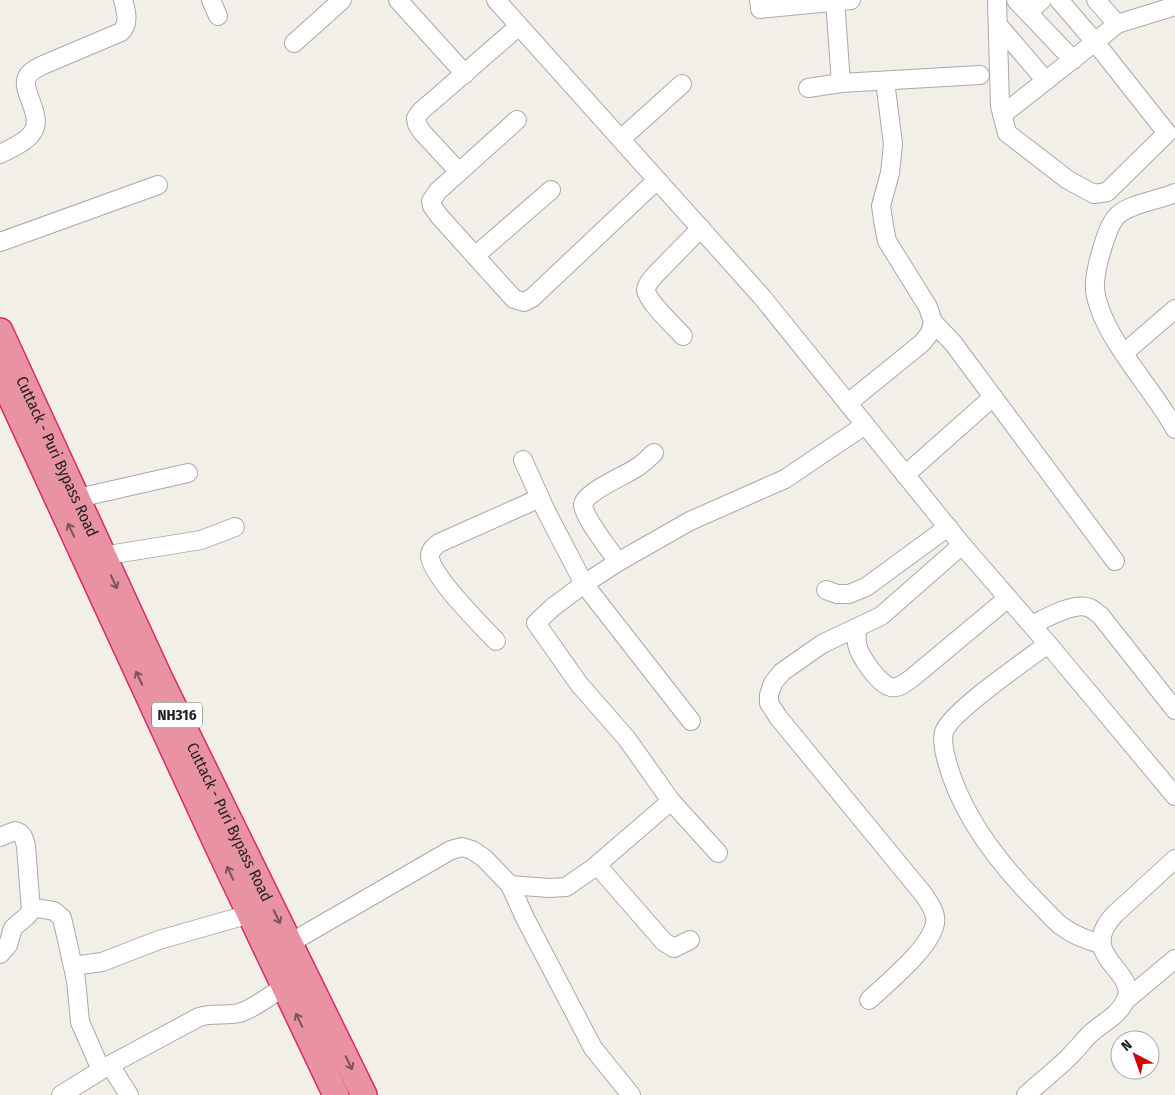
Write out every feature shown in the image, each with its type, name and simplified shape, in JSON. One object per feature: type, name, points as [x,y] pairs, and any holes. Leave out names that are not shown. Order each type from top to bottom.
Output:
[{"type":"highway","name":"Cuttack - Puri Bypass Road","points":[[0,331],[161,681],[364,1095]]},
{"type":"highway","name":"Cuttack - Puri Bypass Road","points":[[0,374],[284,987],[336,1095]]},
{"type":"street","points":[[0,154],[28,138],[34,132],[36,124],[34,107],[26,86],[26,77],[43,65],[120,32],[127,23],[123,0]]},
{"type":"street","points":[[294,43],[342,0]]},
{"type":"street","points":[[398,0],[465,74]]},
{"type":"street","points":[[496,0],[762,297],[962,544],[1175,796]]},
{"type":"street","points":[[759,0],[760,9],[840,1],[841,83]]},
{"type":"street","points":[[997,0],[1000,106],[1007,133],[1068,180],[1094,194],[1108,192],[1168,133],[1096,42],[1059,0]]},
{"type":"street","points":[[1096,0],[1117,24]]},
{"type":"street","points":[[1002,115],[1117,24],[1175,5],[1170,0]]},
{"type":"street","points":[[1029,4],[1073,60]]},
{"type":"street","points":[[459,172],[422,132],[416,118],[421,111],[519,26]]},
{"type":"street","points":[[999,26],[1046,81]]},
{"type":"street","points":[[808,88],[841,83],[980,75]]},
{"type":"street","points":[[885,80],[893,144],[890,173],[881,206],[887,241],[928,307],[933,322],[953,343],[1115,561]]},
{"type":"street","points":[[621,139],[682,84]]},
{"type":"street","points":[[517,120],[432,197],[431,201],[432,206],[440,217],[514,299],[524,302],[532,298],[657,180]]},
{"type":"street","points":[[0,242],[158,185]]},
{"type":"street","points":[[475,256],[551,190]]},
{"type":"street","points":[[1175,193],[1162,199],[1127,208],[1117,216],[1103,244],[1096,268],[1095,290],[1101,315],[1124,354],[1175,429]]},
{"type":"street","points":[[683,336],[651,300],[646,291],[654,276],[701,228]]},
{"type":"street","points":[[1124,354],[1175,309]]},
{"type":"street","points":[[848,404],[922,343],[930,333],[933,322]]},
{"type":"street","points":[[905,475],[993,397]]},
{"type":"street","points":[[718,853],[671,801],[627,739],[579,684],[536,623],[553,607],[618,562],[690,521],[785,479],[864,425]]},
{"type":"street","points":[[618,562],[588,518],[583,505],[584,501],[596,490],[638,467],[654,453]]},
{"type":"street","points":[[523,460],[540,498],[584,584],[691,721]]},
{"type":"street","points":[[78,498],[188,473]]},
{"type":"street","points":[[496,640],[460,603],[441,577],[432,564],[430,556],[432,549],[439,543],[540,498]]},
{"type":"street","points":[[102,556],[201,540],[235,527]]},
{"type":"street","points":[[826,590],[838,594],[849,594],[866,587],[948,527]]},
{"type":"street","points":[[869,1000],[909,963],[930,937],[936,923],[933,910],[924,894],[778,717],[769,702],[769,695],[773,683],[782,672],[822,644],[881,616],[962,544]]},
{"type":"street","points":[[857,628],[857,644],[861,655],[883,683],[891,687],[898,687],[912,678],[1008,598]]},
{"type":"street","points":[[1032,625],[1063,610],[1080,606],[1089,608],[1100,616],[1175,710]]},
{"type":"street","points":[[1048,644],[951,720],[944,732],[944,748],[951,778],[976,826],[1014,879],[1060,925],[1083,940],[1102,944]]},
{"type":"street","points":[[510,885],[549,888],[566,886],[597,865],[671,801]]},
{"type":"street","points":[[0,837],[15,830],[24,837],[31,906],[27,916],[13,928],[8,945],[0,954]]},
{"type":"street","points":[[290,943],[445,854],[462,847],[472,850],[484,858],[510,885],[524,918],[593,1048],[631,1095]]},
{"type":"street","points":[[1126,1000],[1127,989],[1106,956],[1102,944],[1102,933],[1106,924],[1175,859]]},
{"type":"street","points":[[597,865],[664,942],[674,948],[690,940]]},
{"type":"street","points":[[31,906],[59,913],[62,918],[72,966],[80,1022],[106,1068],[129,1095]]},
{"type":"street","points":[[72,966],[102,962],[159,940],[250,914]]},
{"type":"street","points":[[1026,1095],[1068,1058],[1126,1000],[1175,959]]},
{"type":"street","points":[[61,1095],[199,1016],[244,1011],[284,987]]}]
